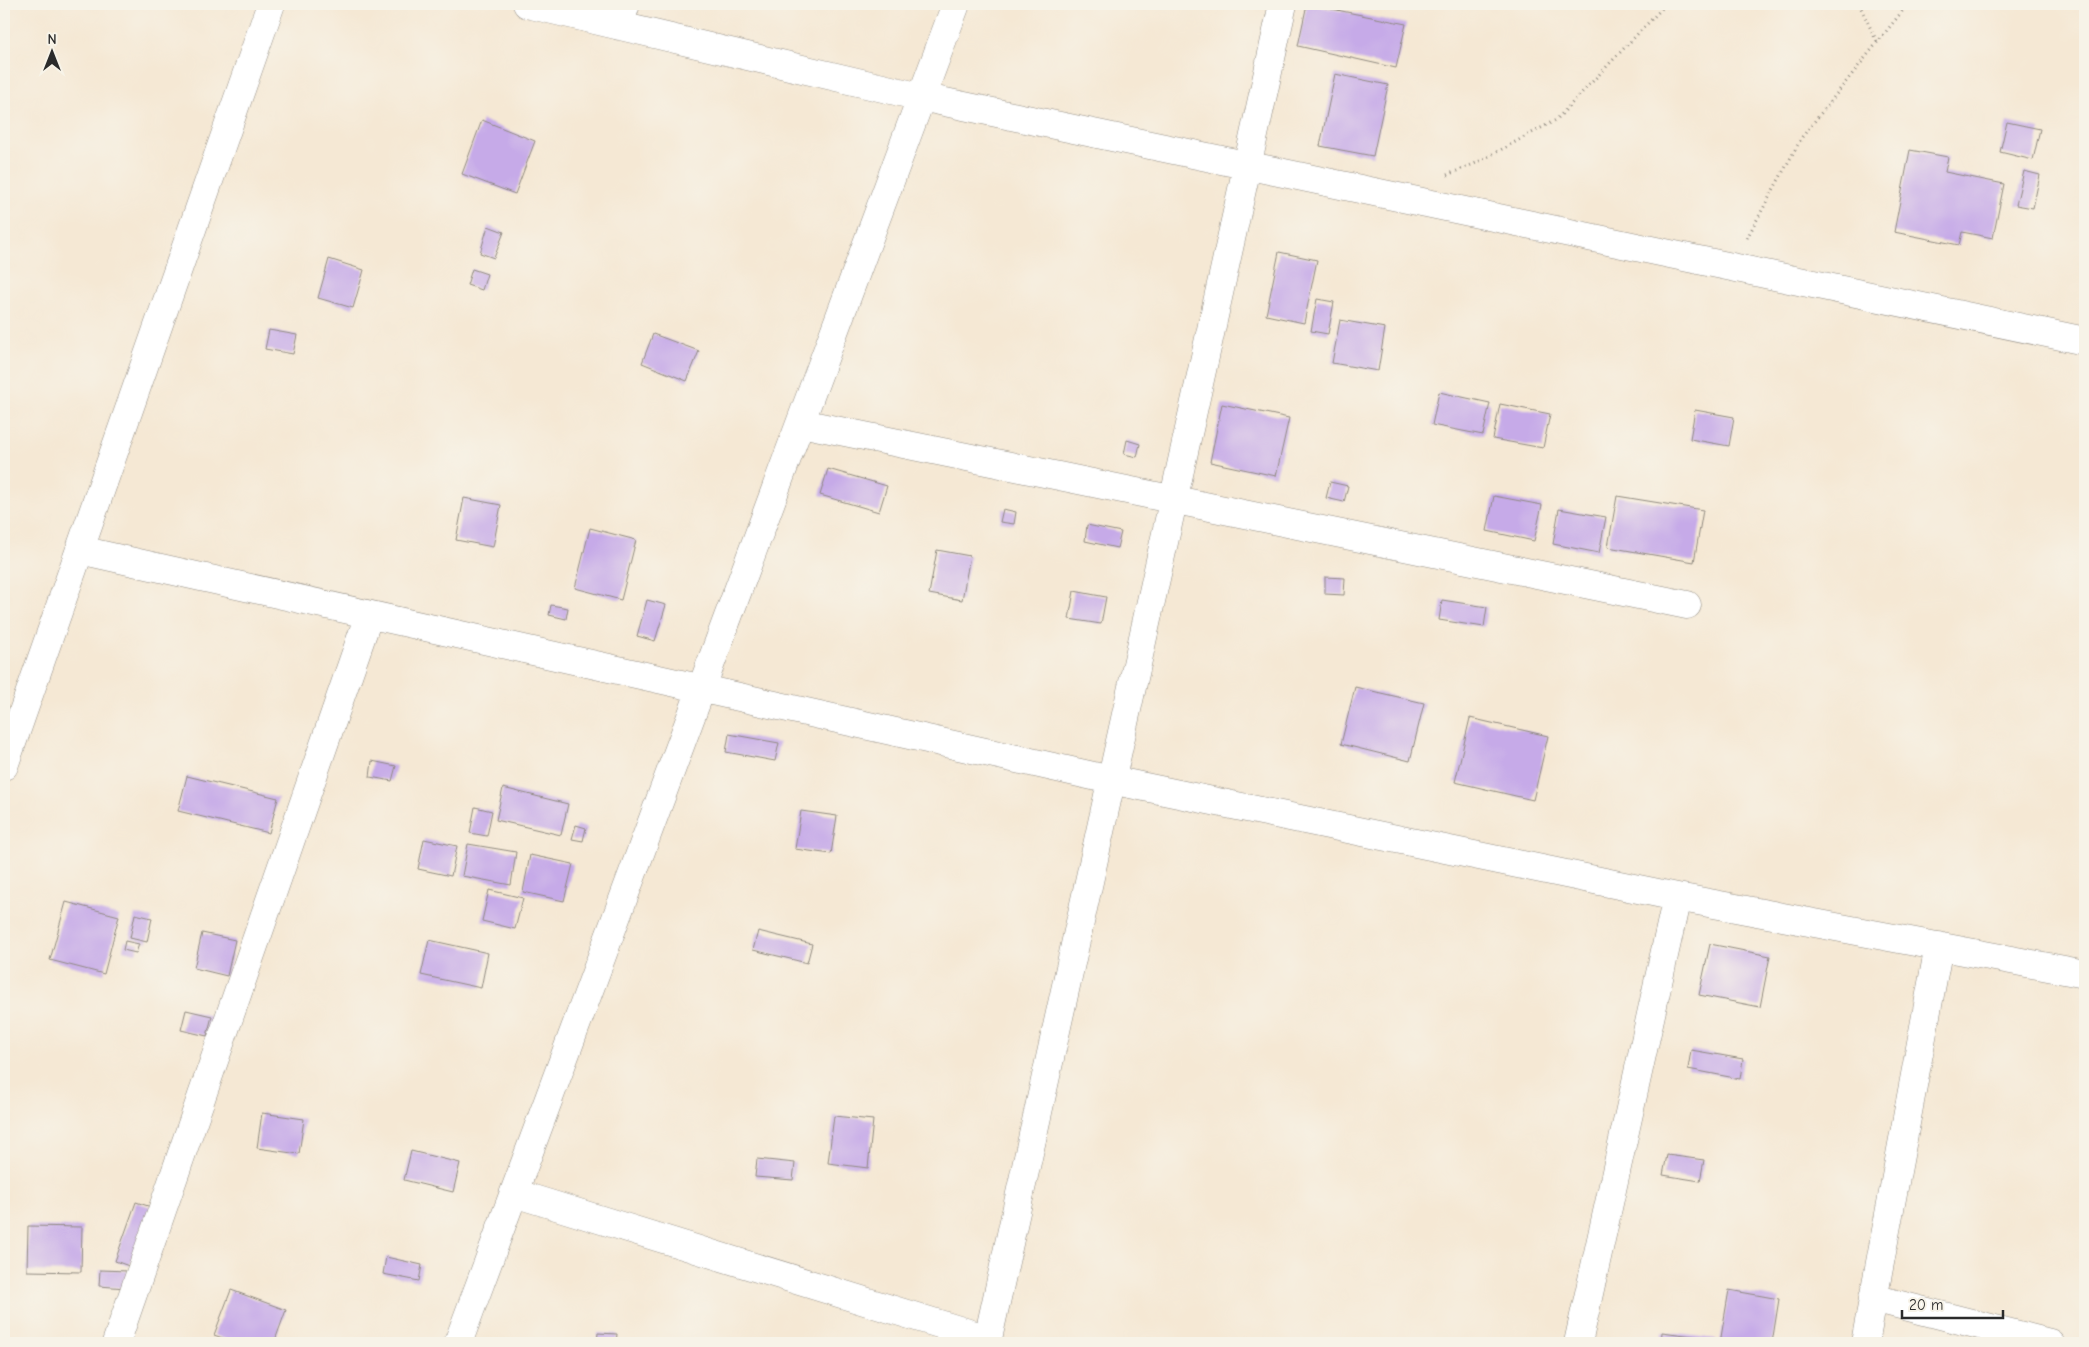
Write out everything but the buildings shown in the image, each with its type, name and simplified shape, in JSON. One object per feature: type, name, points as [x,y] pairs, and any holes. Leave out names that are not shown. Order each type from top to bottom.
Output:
[{"type":"street","points":[[4,766],[271,4]]},
{"type":"street","points":[[527,4],[622,15],[921,97],[2085,341]]},
{"type":"street","points":[[458,1343],[956,4]]},
{"type":"street","points":[[514,1193],[987,1341],[1283,4]]},
{"type":"street","points":[[801,424],[1687,605]]},
{"type":"street","points":[[80,550],[1111,780],[1677,896],[2085,974]]},
{"type":"street","points":[[116,1343],[369,615]]},
{"type":"street","points":[[1578,1343],[1677,896]]},
{"type":"street","points":[[1865,1343],[1939,946]]},
{"type":"street","points":[[1873,1298],[2050,1343]]},
{"type":"path","points":[[1440,178],[1476,163],[1556,120],[1666,4]]},
{"type":"path","points":[[1859,4],[1878,44]]},
{"type":"path","points":[[1731,267],[1802,137],[1908,4]]}]
